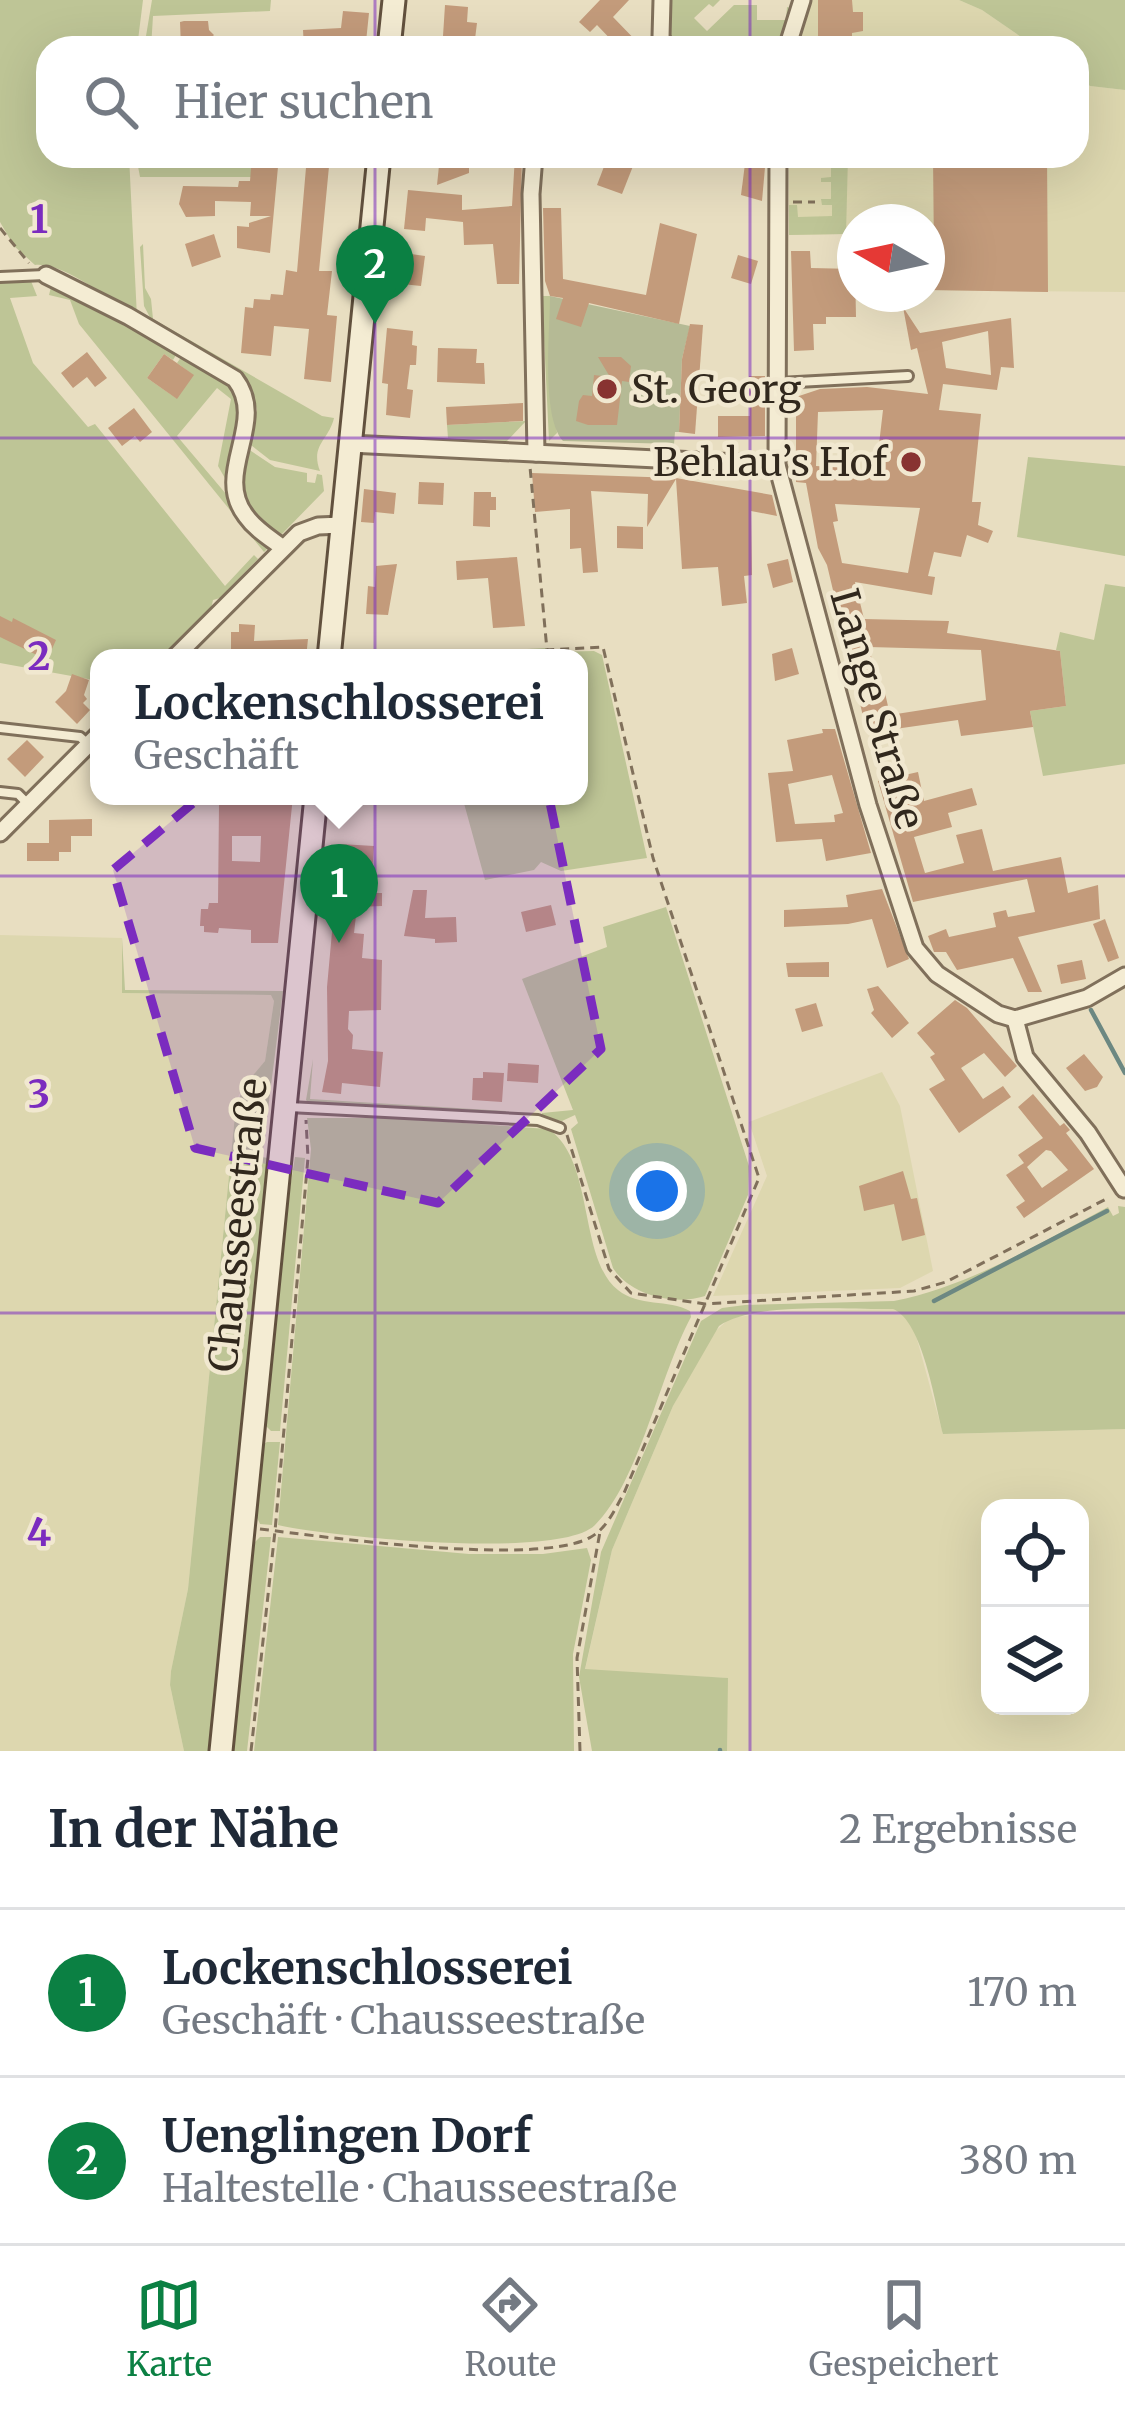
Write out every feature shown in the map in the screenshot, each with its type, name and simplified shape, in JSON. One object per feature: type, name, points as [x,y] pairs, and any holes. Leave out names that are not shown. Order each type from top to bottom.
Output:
[{"type":"main road","points":[[390,36],[394,0]]},
{"type":"main road","points":[[330,649],[378,168]]},
{"type":"main road","name":"Chausseestraße","points":[[221,1751],[296,1108],[315,805]]},
{"type":"street","points":[[661,36],[662,0]]},
{"type":"street","points":[[791,36],[802,0]]},
{"type":"street","points":[[532,453],[533,168]]},
{"type":"street","name":"Lange Straße","points":[[778,168],[777,465],[868,805],[915,948],[937,974],[998,1014],[1015,1019]]},
{"type":"street","points":[[46,274],[235,379],[246,392],[249,410],[233,472],[235,496],[245,515],[283,548]]},
{"type":"street","points":[[350,444],[777,465]]},
{"type":"street","points":[[183,649],[299,532],[342,525]]},
{"type":"street","points":[[0,833],[90,744]]},
{"type":"street","points":[[1124,1190],[1088,1133],[1025,1057],[1015,1019],[1087,998],[1125,976]]},
{"type":"lane","points":[[0,277],[46,274]]},
{"type":"lane","points":[[778,383],[908,376]]},
{"type":"lane","points":[[0,728],[90,739]]},
{"type":"lane","points":[[0,792],[18,794],[29,805]]},
{"type":"lane","points":[[296,1108],[538,1120],[560,1128]]},
{"type":"path","points":[[778,202],[815,202]]},
{"type":"path","points":[[0,228],[12,247],[46,274]]},
{"type":"path","points":[[532,453],[547,649]]},
{"type":"path","points":[[561,649],[603,646],[653,858],[758,1165],[754,1194],[624,1493],[600,1530],[578,1658],[580,1751]]},
{"type":"path","points":[[251,1751],[308,1158],[296,1108]]},
{"type":"path","points":[[560,1128],[570,1138],[617,1282],[631,1293],[705,1304],[929,1288],[1124,1190]]},
{"type":"path","points":[[275,1531],[364,1541],[542,1548],[569,1546],[600,1530]]},
{"type":"highlighted area","points":[[321,696],[542,764],[601,1049],[438,1203],[195,1148],[113,870]]},
{"type":"shaded area","points":[[810,0],[959,0],[1020,36],[800,36]]},
{"type":"shaded area","points":[[1089,85],[1125,90],[1125,292],[945,290],[945,204],[837,204],[837,234],[789,235],[789,168],[1089,168]]},
{"type":"shaded area","points":[[0,935],[122,938],[122,993],[272,995],[274,1001],[265,1061],[236,1105],[188,1589],[171,1671],[184,1751],[0,1751]]},
{"type":"shaded area","points":[[882,1072],[900,1106],[933,1271],[900,1288],[713,1296],[767,1176],[749,1122]]},
{"type":"shaded area","points":[[783,1311],[902,1312],[915,1332],[943,1434],[1125,1429],[1125,1751],[727,1751],[727,1678],[585,1670],[612,1550],[673,1406],[709,1337],[730,1318]]},
{"type":"green space","points":[[0,0],[143,0],[138,36],[36,36],[36,168],[130,168],[137,317],[73,276],[35,265],[14,246],[0,222]]},
{"type":"green space","points":[[152,0],[271,0],[270,11],[153,16],[152,36],[146,36]]},
{"type":"green space","points":[[667,0],[720,0],[694,18],[707,31],[734,5],[757,5],[757,20],[786,20],[787,7],[793,9],[783,36],[668,34]]},
{"type":"green space","points":[[959,0],[1125,0],[1125,90],[1089,85],[1089,36],[1020,36]]},
{"type":"green space","points":[[138,168],[251,168],[251,177],[140,177]]},
{"type":"green space","points":[[831,168],[848,168],[847,204],[837,204],[837,234],[789,235],[789,205],[797,205],[798,217],[832,216],[832,205],[822,205],[821,199],[831,199],[831,182],[821,182],[831,177]]},
{"type":"green space","points":[[143,244],[145,288],[153,319],[322,416],[334,418],[319,449],[320,471],[270,460],[247,442],[257,410],[250,385],[155,327],[144,306]]},
{"type":"green space","points":[[0,281],[31,281],[37,296],[10,298],[33,363],[88,427],[95,424],[225,586],[254,555],[258,559],[170,649],[90,649],[90,679],[0,663]]},
{"type":"green space","points":[[51,287],[71,292],[179,350],[173,360],[164,354],[147,378],[176,398],[193,375],[177,363],[184,353],[242,394],[230,487],[218,466],[231,399],[217,388],[177,436],[270,546],[264,552],[79,324],[70,300],[49,295]]},
{"type":"green space","points":[[542,296],[550,296],[557,433],[549,441]]},
{"type":"green space","points":[[550,296],[690,326],[674,444],[563,441],[549,393]]},
{"type":"green space","points":[[526,421],[507,441],[448,438],[447,425]]},
{"type":"green space","points":[[245,447],[275,467],[307,473],[307,482],[315,483],[317,474],[322,475],[324,491],[282,534],[251,509],[244,487]]},
{"type":"green space","points":[[1028,457],[1125,466],[1125,556],[1017,537]]},
{"type":"green space","points":[[1105,584],[1125,587],[1125,764],[1043,776],[1030,711],[1066,706],[1060,651],[1056,650],[1060,632],[1094,640]]},
{"type":"green space","points":[[588,651],[594,651],[602,655],[647,858],[561,871],[541,862],[534,870],[485,880],[464,805],[588,805]]},
{"type":"green space","points":[[666,907],[749,1166],[748,1195],[705,1296],[680,1300],[641,1291],[613,1268],[571,1129],[578,1123],[575,1115],[562,1121],[542,1117],[542,1113],[573,1110],[522,979],[607,947],[603,927]]},
{"type":"green space","points":[[122,938],[125,990],[283,991],[262,1157],[268,1158],[267,1185],[213,1751],[184,1751],[171,1671],[188,1589],[236,1105],[265,1061],[274,1001],[271,995],[122,993]]},
{"type":"green space","points":[[313,1059],[310,1099],[506,1111],[312,1106],[306,1100]]},
{"type":"green space","points":[[307,1118],[390,1118],[548,1129],[573,1162],[605,1275],[626,1295],[690,1311],[637,1455],[595,1525],[574,1536],[493,1544],[392,1540],[278,1525],[311,1149]]},
{"type":"green space","points":[[295,1157],[305,1158],[280,1431],[271,1431],[263,1423]]},
{"type":"green space","points":[[1118,1206],[1125,1207],[1125,1429],[943,1434],[920,1346],[893,1309],[778,1310],[719,1326],[673,1406],[612,1550],[585,1669],[728,1678],[727,1751],[592,1751],[579,1677],[601,1552],[701,1321],[722,1308],[745,1305],[894,1301],[922,1294],[1004,1262],[1108,1207],[1113,1216],[1119,1213]]},
{"type":"green space","points":[[280,1442],[272,1525],[260,1524],[255,1513],[262,1445]]},
{"type":"green space","points":[[260,1537],[271,1537],[247,1751],[230,1751],[251,1546]]},
{"type":"green space","points":[[278,1537],[469,1554],[543,1554],[587,1548],[591,1560],[573,1654],[574,1751],[254,1751]]},
{"type":"building","points":[[600,0],[629,0],[613,17],[631,36],[608,36],[597,25],[590,32],[579,22]]},
{"type":"building","points":[[818,0],[852,0],[853,12],[863,12],[863,31],[852,36],[818,36]]},
{"type":"building","points":[[445,5],[468,7],[467,22],[477,23],[475,36],[443,36]]},
{"type":"building","points":[[343,11],[369,13],[367,36],[303,36],[303,30],[341,28]]},
{"type":"building","points":[[208,21],[214,35],[181,36],[180,22]]},
{"type":"building","points":[[251,168],[278,168],[270,253],[237,248],[237,226],[249,227],[271,216],[250,216],[251,202],[215,201],[215,216],[186,217],[179,204],[183,186],[238,187],[239,181],[250,181]]},
{"type":"building","points":[[306,168],[329,168],[319,271],[332,271],[327,315],[337,316],[331,382],[304,379],[309,329],[274,326],[271,356],[241,353],[245,307],[253,308],[254,299],[283,295],[286,270],[297,272]]},
{"type":"building","points":[[439,168],[469,168],[469,173],[437,185]]},
{"type":"building","points":[[514,168],[522,168],[519,284],[497,284],[493,244],[464,245],[463,222],[426,218],[425,231],[404,229],[408,190],[462,195],[462,210],[512,206]]},
{"type":"building","points":[[603,168],[632,168],[622,194],[597,185]]},
{"type":"building","points":[[744,168],[765,168],[762,201],[741,195]]},
{"type":"building","points":[[933,168],[1047,168],[1048,292],[945,290],[945,204],[933,204]]},
{"type":"building","points":[[543,208],[561,208],[563,279],[646,295],[660,223],[697,234],[679,324],[589,303],[581,327],[556,319],[563,298],[550,296],[545,281]]},
{"type":"building","points":[[214,234],[221,257],[192,267],[185,244]]},
{"type":"building","points":[[791,251],[810,251],[811,268],[837,269],[837,312],[856,312],[856,317],[826,317],[826,324],[813,324],[814,350],[794,351]]},
{"type":"building","points":[[404,253],[425,256],[421,286],[402,284]]},
{"type":"building","points":[[738,255],[758,261],[751,284],[731,278]]},
{"type":"building","points":[[904,312],[920,333],[1011,318],[1014,368],[1001,367],[997,390],[943,384],[939,410],[981,414],[972,502],[981,502],[978,525],[993,531],[988,543],[967,535],[961,557],[934,552],[928,576],[935,577],[932,595],[855,582],[864,619],[949,621],[947,633],[1060,651],[1066,706],[1030,711],[1033,727],[961,736],[958,720],[867,733],[827,565],[818,548],[806,483],[796,482],[796,397],[820,389],[867,387],[928,394],[917,348],[911,350]],"holes":[[[988,331],[991,375],[946,368],[942,342]],[[883,410],[876,470],[816,466],[818,412]],[[835,504],[920,508],[908,573],[842,563],[833,522],[838,521]],[[869,647],[981,650],[986,700],[890,715]]]},
{"type":"building","points":[[690,324],[703,325],[695,434],[679,432],[682,359]]},
{"type":"building","points":[[387,328],[413,331],[412,345],[417,346],[407,389],[413,390],[410,418],[386,415],[388,384],[382,383]]},
{"type":"building","points":[[438,348],[477,349],[476,363],[484,363],[485,384],[437,382]]},
{"type":"building","points":[[87,352],[107,378],[95,387],[87,377],[73,388],[61,373]]},
{"type":"building","points":[[164,354],[194,375],[177,399],[147,378]]},
{"type":"building","name":"St. Georg","points":[[598,357],[621,357],[631,366],[629,382],[622,381],[617,425],[576,421],[579,401],[583,395],[592,396],[594,375],[610,377]]},
{"type":"building","points":[[749,376],[765,376],[765,436],[718,437],[718,416],[750,416]]},
{"type":"building","points":[[523,403],[523,421],[447,425],[446,407]]},
{"type":"building","points":[[134,408],[152,432],[140,442],[135,436],[122,446],[108,428]]},
{"type":"building","points":[[532,473],[676,478],[772,495],[777,516],[751,511],[752,575],[744,576],[747,603],[722,606],[718,567],[682,569],[676,479],[647,527],[648,494],[591,491],[598,572],[583,573],[581,548],[570,549],[570,509],[535,512]]},
{"type":"building","points":[[419,482],[444,483],[443,505],[418,504]]},
{"type":"building","points":[[364,489],[396,493],[394,514],[375,512],[374,523],[361,522]]},
{"type":"building","points":[[474,492],[491,492],[496,497],[490,527],[473,526]]},
{"type":"building","points":[[617,526],[643,527],[643,549],[617,548]]},
{"type":"building","points":[[517,557],[525,626],[493,628],[488,578],[457,580],[456,561]]},
{"type":"building","points":[[788,559],[793,582],[773,588],[767,564]]},
{"type":"building","points":[[397,564],[388,615],[366,614],[368,586],[375,587],[376,566]]},
{"type":"building","points":[[0,616],[56,640],[47,660],[0,637]]},
{"type":"building","points":[[239,624],[255,625],[254,641],[308,639],[307,649],[231,649],[231,632],[239,632]]},
{"type":"building","points":[[792,648],[799,674],[775,681],[772,654]]},
{"type":"building","points":[[72,674],[89,680],[83,703],[90,710],[77,724],[55,702],[66,691]]},
{"type":"building","points":[[822,729],[835,729],[871,853],[826,861],[822,839],[776,842],[768,773],[793,771],[787,740],[823,733]],"holes":[[[832,775],[843,813],[834,815],[835,822],[795,824],[788,784]]]},
{"type":"building","points":[[27,740],[44,757],[25,777],[7,759]]},
{"type":"building","points":[[918,772],[924,801],[972,788],[977,805],[948,813],[952,827],[914,837],[925,873],[964,863],[956,835],[982,829],[993,871],[1061,857],[1068,893],[1098,885],[1100,919],[1018,937],[1042,992],[1028,992],[1013,958],[957,970],[946,952],[934,952],[928,936],[946,929],[949,937],[996,927],[993,913],[1006,910],[1008,917],[1035,912],[1027,879],[913,902],[878,781]]},
{"type":"building","points":[[219,805],[292,805],[278,943],[251,943],[251,930],[204,932],[200,926],[201,909],[218,903]],"holes":[[[232,836],[261,836],[260,862],[232,861]]]},
{"type":"building","points":[[92,819],[92,836],[71,836],[71,852],[59,852],[59,861],[27,861],[27,843],[49,843],[49,820]]},
{"type":"building","points":[[340,844],[374,846],[371,893],[382,893],[382,906],[357,907],[354,933],[364,934],[362,958],[382,960],[381,1010],[349,1011],[348,1029],[353,1035],[352,1049],[383,1052],[380,1087],[342,1083],[341,1094],[322,1092],[328,1061],[327,987]]},
{"type":"building","points":[[882,889],[909,959],[887,968],[872,919],[784,927],[784,910],[848,907],[846,895]]},
{"type":"building","points":[[413,890],[427,890],[425,918],[456,917],[457,942],[404,936]]},
{"type":"building","points":[[551,905],[556,925],[526,932],[521,912]]},
{"type":"building","points":[[1105,919],[1119,958],[1108,962],[1093,924]]},
{"type":"building","points":[[1082,960],[1086,979],[1061,984],[1057,965]]},
{"type":"building","points":[[829,962],[829,977],[788,977],[786,963]]},
{"type":"building","points":[[878,986],[909,1023],[892,1038],[871,1013],[867,989]]},
{"type":"building","points":[[955,1000],[1017,1066],[1005,1077],[984,1053],[961,1068],[983,1099],[1003,1086],[1011,1097],[959,1133],[929,1089],[945,1080],[930,1057],[935,1054],[917,1033]]},
{"type":"building","points":[[816,1003],[823,1026],[802,1032],[795,1009]]},
{"type":"building","points":[[1084,1054],[1103,1077],[1097,1087],[1085,1091],[1066,1068]]},
{"type":"building","points":[[508,1063],[539,1065],[538,1083],[507,1081]]},
{"type":"building","points":[[483,1072],[504,1073],[502,1102],[472,1100],[473,1078],[483,1078]]},
{"type":"building","points":[[1033,1094],[1060,1126],[1064,1123],[1070,1130],[1066,1133],[1094,1169],[1024,1218],[1016,1207],[1025,1201],[1006,1175],[1024,1163],[1018,1155],[1043,1138],[1018,1107]],"holes":[[[1046,1150],[1068,1170],[1042,1188],[1027,1167]]]},
{"type":"building","points":[[903,1171],[911,1199],[917,1198],[925,1235],[902,1241],[894,1204],[864,1211],[859,1186]]},
{"type":"waterway","points":[[1091,1010],[1125,1073]]},
{"type":"waterway","points":[[934,1301],[1107,1211]]},
{"type":"place","name":"Uenglingen Dorf","points":[[375,324]]},
{"type":"place","name":"St. Georg","points":[[607,389]]},
{"type":"place","name":"Behlau’s Hof","points":[[911,462]]},
{"type":"place","name":"Lockenschlosserei","points":[[339,943]]}]
